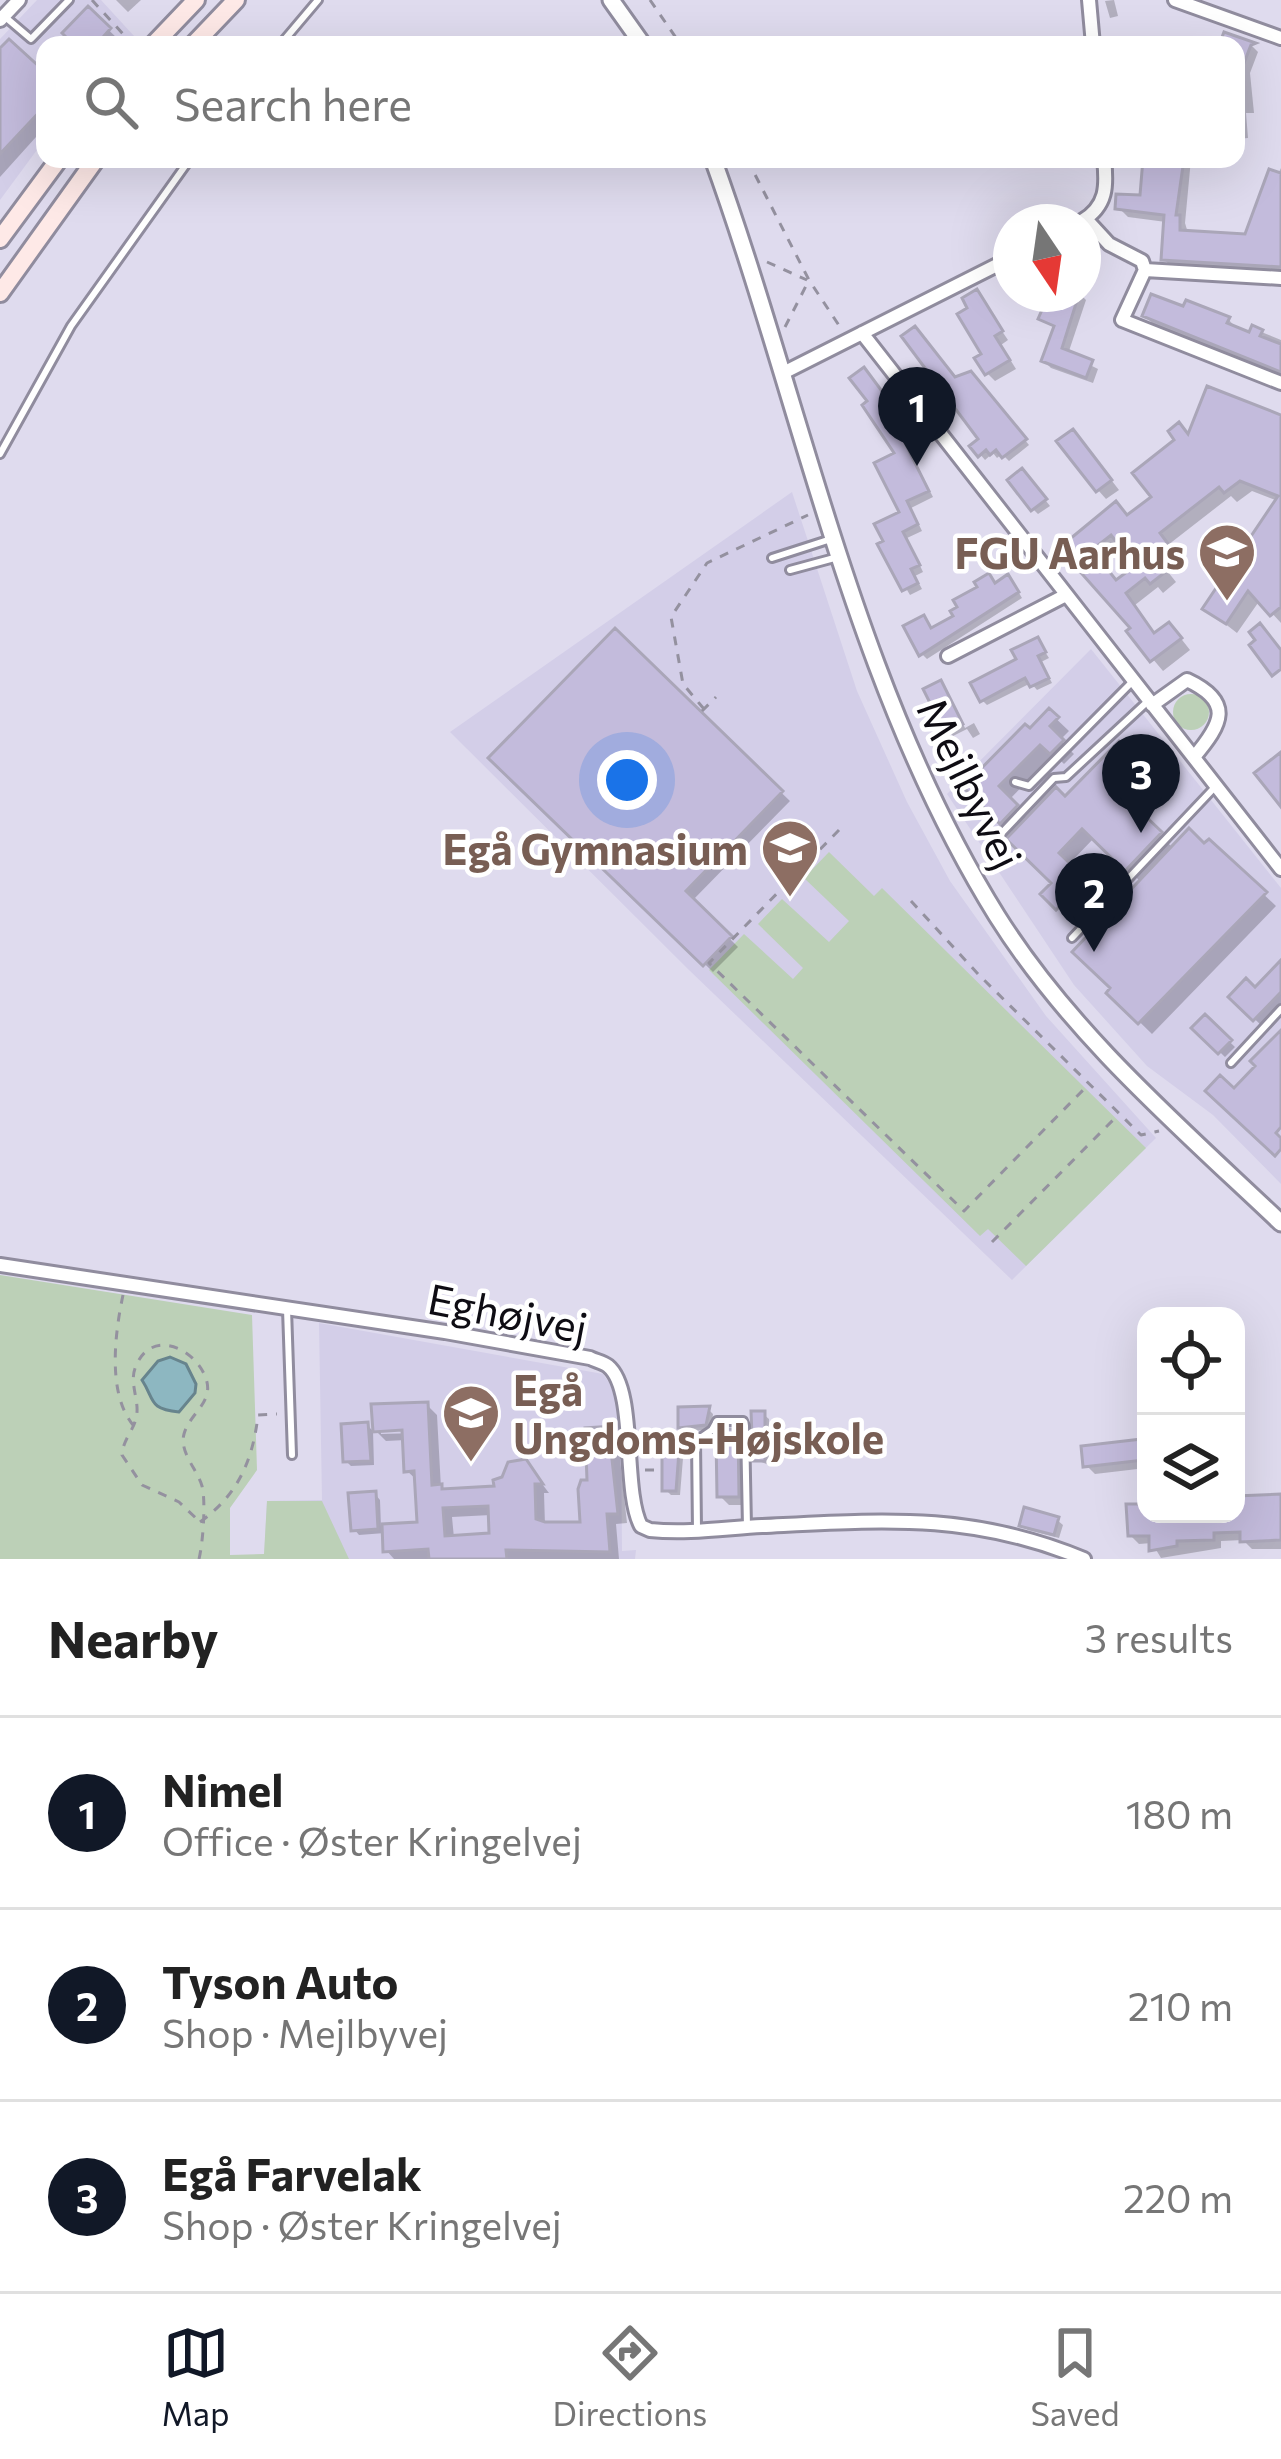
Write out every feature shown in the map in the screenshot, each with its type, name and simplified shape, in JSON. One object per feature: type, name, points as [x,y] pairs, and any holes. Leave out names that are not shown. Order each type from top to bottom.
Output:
[{"type":"main road","points":[[162,36],[196,0]]},
{"type":"main road","points":[[202,36],[236,0]]},
{"type":"main road","points":[[0,239],[51,168]]},
{"type":"main road","points":[[0,292],[90,168]]},
{"type":"street","points":[[2,18],[19,0]]},
{"type":"street","points":[[610,0],[637,36]]},
{"type":"street","points":[[1089,0],[1092,36]]},
{"type":"street","points":[[1174,0],[1281,38]]},
{"type":"street","name":"Mejlbyvej","points":[[716,168],[841,556],[898,720],[937,812],[988,901],[1043,979],[1119,1067],[1281,1223]]},
{"type":"street","points":[[1101,204],[1106,191],[1105,168]]},
{"type":"street","points":[[1101,237],[1142,260],[1144,271],[1121,320],[1281,383]]},
{"type":"street","points":[[784,372],[993,267]]},
{"type":"street","points":[[1144,271],[1281,278]]},
{"type":"street","points":[[855,337],[1281,869]]},
{"type":"street","points":[[948,656],[1066,595]]},
{"type":"street","points":[[1150,703],[1187,680],[1208,690],[1220,716],[1215,732],[1194,757]]},
{"type":"street","name":"Eghøjvej","points":[[0,1265],[557,1351],[609,1366],[621,1396],[634,1508],[641,1526],[660,1531],[888,1520],[939,1522],[985,1527],[1084,1559]]},
{"type":"lane","points":[[2,18],[32,39],[69,0]]},
{"type":"lane","points":[[288,36],[318,0]]},
{"type":"lane","points":[[0,454],[70,326],[184,168]]},
{"type":"lane","points":[[772,557],[835,538]]},
{"type":"lane","points":[[790,570],[841,556]]},
{"type":"lane","points":[[1015,782],[1029,786],[1133,681]]},
{"type":"lane","points":[[996,838],[1054,778],[1066,777],[1150,703]]},
{"type":"lane","points":[[1072,938],[1216,785]]},
{"type":"lane","points":[[1231,1064],[1281,1009]]},
{"type":"lane","points":[[287,1309],[292,1455]]},
{"type":"lane","points":[[697,1529],[696,1441],[717,1420],[743,1421],[745,1426],[747,1527]]},
{"type":"path","points":[[90,0],[124,36]]},
{"type":"path","points":[[650,0],[675,36]]},
{"type":"path","points":[[752,168],[809,280],[855,337]]},
{"type":"path","points":[[747,254],[809,280]]},
{"type":"path","points":[[776,345],[809,280]]},
{"type":"path","points":[[716,698],[703,710],[681,687],[671,616],[706,563],[824,503]]},
{"type":"path","points":[[839,830],[709,963],[964,1211],[1088,1084]]},
{"type":"path","points":[[911,901],[1141,1135],[1179,1127]]},
{"type":"path","points":[[992,1242],[1120,1114]]},
{"type":"path","points":[[125,1285],[115,1346],[121,1395],[135,1426]]},
{"type":"path","points":[[199,1559],[203,1489],[183,1441],[209,1387],[198,1362],[182,1347],[158,1346],[137,1362],[135,1426],[122,1455],[147,1489],[179,1502],[200,1522]]},
{"type":"path","points":[[200,1522],[245,1473],[259,1415],[291,1413]]},
{"type":"path","points":[[631,1471],[662,1469]]},
{"type":"shaded area","points":[[37,0],[101,0],[134,36],[36,36],[36,151],[0,200],[0,39]]},
{"type":"shaded area","name":"Egå Gymnasium","points":[[792,492],[857,691],[907,802],[950,881],[1046,1016],[1156,1138],[1012,1280],[450,732]]},
{"type":"shaded area","points":[[1091,649],[1281,888],[1281,1184],[1213,1115],[1147,1066],[1074,985],[947,794]]},
{"type":"shaded area","points":[[1191,694],[1204,699],[1209,712],[1204,725],[1191,730],[1178,725],[1173,712],[1178,699]]},
{"type":"shaded area","points":[[829,852],[874,896],[882,888],[1146,1148],[1026,1266],[988,1229],[980,1236],[709,970],[744,934],[793,979],[803,968],[758,924],[782,899],[829,942],[849,921],[804,878]]},
{"type":"shaded area","points":[[0,1275],[252,1315],[257,1470],[230,1508],[230,1555],[264,1554],[267,1501],[322,1501],[349,1559],[0,1559]]},
{"type":"shaded area","name":"Egå Ungdoms-Højskole","points":[[319,1323],[603,1374],[613,1388],[621,1427],[622,1551],[636,1550],[635,1559],[264,1559],[267,1501],[322,1500]]},
{"type":"shaded area","points":[[170,1357],[186,1364],[196,1384],[195,1393],[179,1412],[157,1406],[142,1380],[158,1361]]},
{"type":"building","points":[[88,6],[111,28],[104,36],[62,33]]},
{"type":"building","points":[[9,39],[36,64],[36,116],[0,154],[0,48]]},
{"type":"building","points":[[1142,168],[1183,168],[1176,215],[1180,215],[1180,230],[1245,234],[1269,169],[1281,173],[1281,267],[1161,260],[1164,215],[1115,209],[1116,194],[1140,195]]},
{"type":"building","points":[[977,289],[1003,331],[995,336],[1010,360],[985,375],[974,358],[981,354],[957,314],[967,308],[962,298]]},
{"type":"building","points":[[1151,294],[1183,306],[1186,300],[1230,317],[1227,323],[1249,332],[1252,325],[1263,330],[1260,336],[1281,344],[1281,372],[1142,316]]},
{"type":"building","points":[[1041,312],[1073,312],[1062,348],[1093,360],[1086,378],[1041,361],[1054,326],[1038,319]]},
{"type":"building","points":[[915,326],[955,377],[971,371],[1027,439],[1002,458],[996,450],[990,455],[986,450],[978,457],[969,446],[978,439],[901,336]]},
{"type":"building","points":[[864,367],[904,421],[897,427],[929,491],[907,501],[918,524],[903,532],[920,565],[911,569],[918,583],[902,591],[877,544],[883,541],[874,524],[899,512],[874,463],[894,453],[862,405],[867,401],[849,378]]},
{"type":"building","points":[[1207,386],[1281,415],[1281,607],[1270,616],[1248,591],[1226,624],[1202,609],[1278,496],[1240,481],[1224,493],[1219,487],[1160,533],[1172,549],[1159,559],[1168,570],[1150,584],[1145,578],[1126,593],[1154,633],[1169,622],[1182,638],[1150,662],[1126,631],[1130,628],[1059,548],[1116,501],[1127,515],[1151,497],[1132,473],[1174,440],[1168,431],[1179,422],[1188,434]],"holes":[[[1111,535],[1135,566],[1116,580],[1092,550]]]},
{"type":"building","points":[[1073,429],[1112,480],[1096,492],[1056,441]]},
{"type":"building","points":[[1022,468],[1047,499],[1031,511],[1007,480]]},
{"type":"building","points":[[989,573],[995,583],[1008,574],[1019,592],[919,656],[903,626],[924,615],[931,628],[953,616],[950,611],[957,607],[953,600],[977,587],[974,582]]},
{"type":"building","points":[[1260,623],[1281,650],[1281,669],[1272,676],[1249,645],[1255,640],[1249,632]]},
{"type":"building","points":[[615,628],[783,791],[686,891],[732,936],[703,966],[488,758]]},
{"type":"building","points":[[1038,637],[1046,652],[1038,656],[1049,678],[1030,687],[1025,678],[980,702],[970,683],[1016,659],[1011,650]]},
{"type":"building","points":[[941,680],[963,724],[945,733],[923,689]]},
{"type":"building","points":[[1049,708],[1059,717],[1050,726],[1064,740],[1050,754],[1040,745],[999,786],[1018,805],[1000,824],[963,787],[1025,724],[1030,728]]},
{"type":"building","points":[[1119,741],[1144,765],[1119,791],[1162,832],[1125,871],[1082,829],[1059,853],[1086,879],[1056,910],[1040,894],[1051,883],[1006,839],[1056,787],[1065,796]]},
{"type":"building","points":[[1281,752],[1281,807],[1254,773]]},
{"type":"building","points":[[1189,828],[1204,843],[1209,839],[1267,892],[1138,1024],[1106,993],[1110,988],[1072,952]]},
{"type":"building","points":[[1281,960],[1281,992],[1253,1021],[1228,997],[1246,978],[1255,987]]},
{"type":"building","points":[[1205,1014],[1232,1040],[1218,1054],[1191,1028]]},
{"type":"building","points":[[1281,1030],[1281,1127],[1276,1133],[1281,1149],[1275,1156],[1205,1091],[1220,1075],[1234,1088],[1255,1066],[1250,1061]]},
{"type":"building","points":[[428,1402],[432,1485],[442,1484],[442,1489],[494,1486],[493,1480],[502,1477],[508,1462],[526,1459],[543,1484],[535,1484],[536,1519],[545,1522],[580,1522],[578,1489],[581,1480],[587,1480],[585,1428],[613,1426],[618,1514],[607,1514],[610,1552],[506,1550],[507,1559],[429,1559],[428,1549],[383,1552],[382,1524],[417,1522],[414,1471],[404,1472],[402,1430],[373,1432],[371,1404]],"holes":[[[488,1506],[489,1533],[445,1536],[443,1508]]]},
{"type":"building","points":[[710,1406],[706,1425],[678,1428],[678,1407]]},
{"type":"building","points":[[751,1411],[765,1411],[765,1461],[753,1461]]},
{"type":"building","points":[[368,1422],[371,1461],[343,1462],[341,1424]]},
{"type":"building","points":[[721,1429],[738,1429],[739,1497],[717,1497],[716,1436]]},
{"type":"building","points":[[662,1438],[680,1438],[676,1491],[662,1491]]},
{"type":"building","points":[[1137,1440],[1137,1461],[1083,1467],[1081,1446]]},
{"type":"building","points":[[376,1491],[378,1529],[351,1531],[348,1493]]},
{"type":"building","points":[[1281,1494],[1281,1540],[1240,1542],[1240,1532],[1214,1533],[1214,1540],[1177,1541],[1177,1546],[1149,1551],[1149,1536],[1128,1536],[1126,1504],[1137,1504],[1137,1523],[1245,1523],[1245,1496]]},
{"type":"building","points":[[1024,1507],[1059,1517],[1054,1535],[1019,1526]]},
{"type":"place","name":"Nimel","points":[[917,466]]},
{"type":"place","name":"FGU Aarhus","points":[[1227,603]]},
{"type":"place","name":"Egå Farvelak","points":[[1141,833]]},
{"type":"place","name":"Egå Gymnasium","points":[[790,899]]},
{"type":"place","name":"Tyson Auto","points":[[1094,952]]},
{"type":"place","name":"Egå Ungdoms-Højskole","points":[[471,1464]]}]
